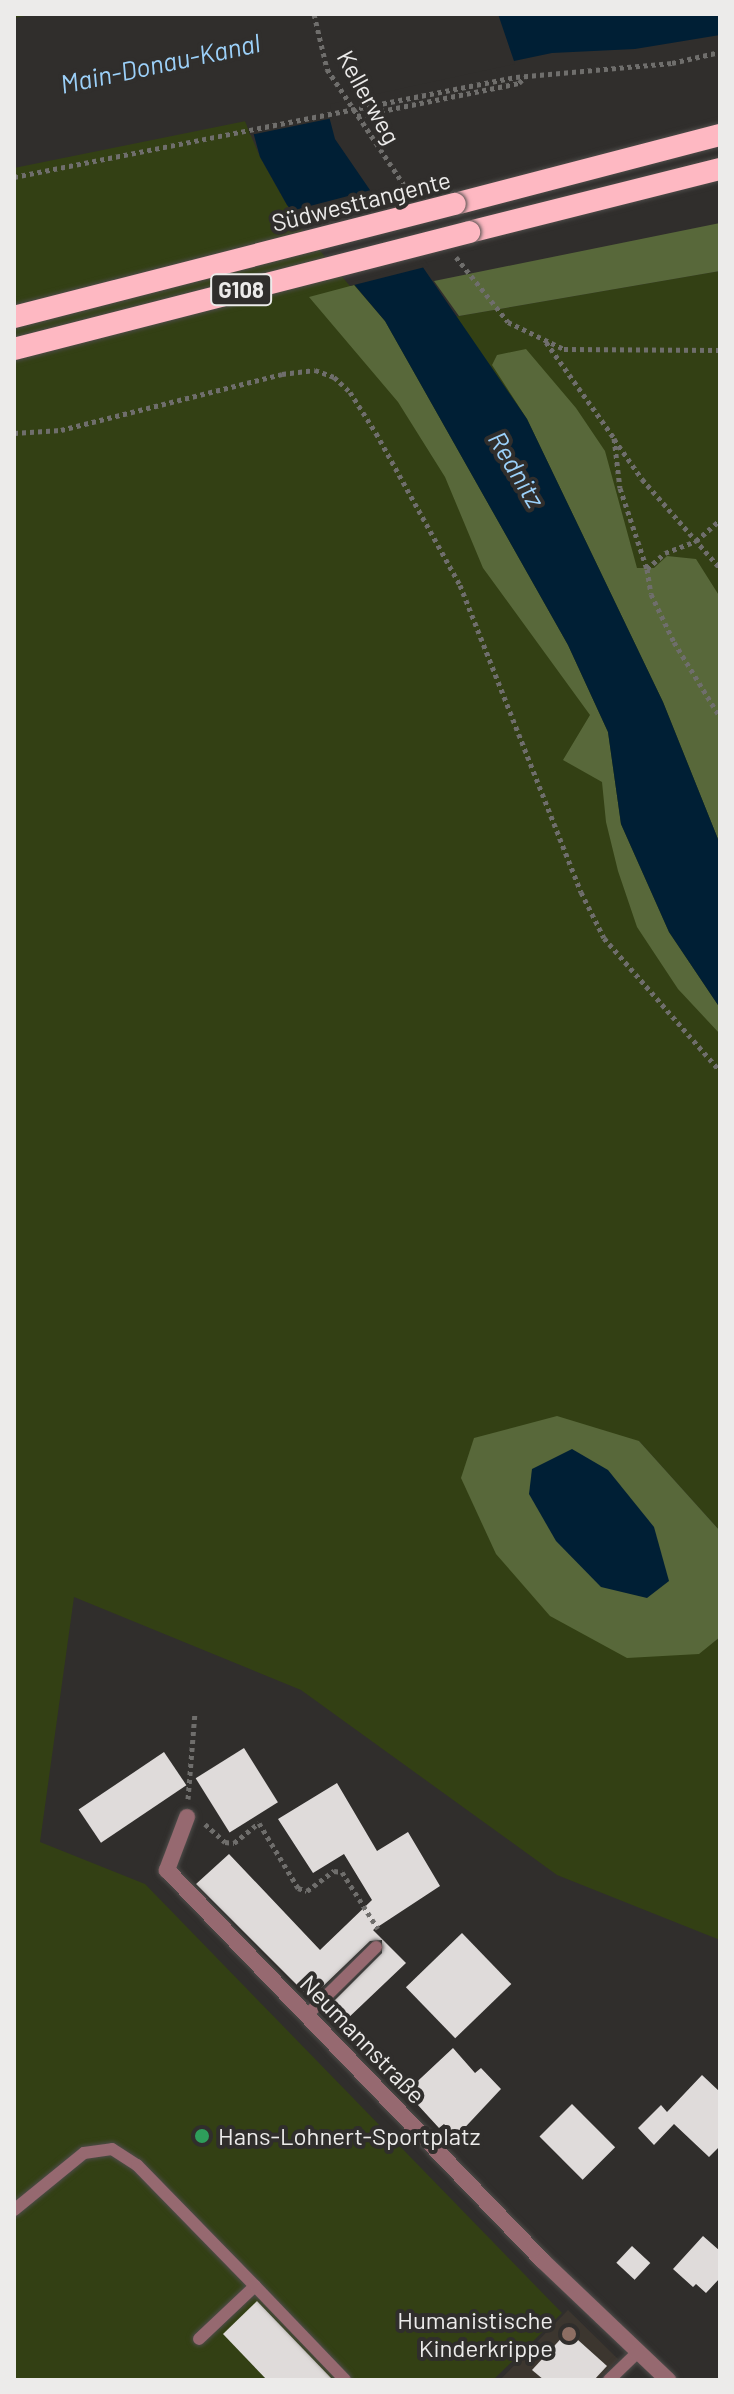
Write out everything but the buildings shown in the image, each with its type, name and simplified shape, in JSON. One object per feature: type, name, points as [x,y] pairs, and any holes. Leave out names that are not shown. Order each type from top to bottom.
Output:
[{"type":"highway","name":"Südwesttangente","points":[[14,317],[720,135]]},
{"type":"highway","name":"G108","points":[[14,349],[720,169]]},
{"type":"street","name":"Neumannstraße","points":[[187,1817],[167,1870],[543,2261],[668,2380]]},
{"type":"lane","points":[[307,2015],[376,1947]]},
{"type":"lane","points":[[14,2210],[84,2153],[112,2149],[137,2165],[345,2380]]},
{"type":"lane","points":[[199,2339],[255,2286]]},
{"type":"lane","points":[[609,2380],[638,2352]]},
{"type":"path","name":"Kellerweg","points":[[314,14],[327,69],[417,204]]},
{"type":"path","points":[[14,177],[516,77],[672,63],[720,52]]},
{"type":"path","points":[[356,116],[519,83],[526,76]]},
{"type":"path","points":[[453,253],[508,322],[564,349],[720,350]]},
{"type":"path","points":[[545,341],[642,479],[720,568]]},
{"type":"path","points":[[14,433],[61,430],[282,374],[315,370],[334,377],[350,392],[376,433],[460,585],[581,892],[604,938],[720,1071]]},
{"type":"path","points":[[614,438],[620,488],[647,569],[651,594],[674,642],[720,717]]},
{"type":"path","points":[[647,569],[665,553],[696,541],[720,520]]},
{"type":"path","points":[[189,1779],[195,1712]]},
{"type":"path","points":[[187,1817],[209,1825],[225,1842],[234,1843],[259,1823],[298,1888],[307,1891],[334,1871],[342,1872],[384,1938],[376,1947]]},
{"type":"shaded area","name":"Humanistische Kinderkrippe","points":[[568,2310],[618,2359],[598,2380],[500,2380]]},
{"type":"green space","points":[[14,14],[200,14],[260,157],[287,205],[385,321],[459,316],[720,271],[720,1531],[639,1441],[699,1653],[720,1637],[720,1940],[557,1875],[301,1690],[74,1597],[40,1842],[145,1884],[562,2313],[493,2380],[14,2380]]},
{"type":"green space","points":[[720,223],[720,271],[459,316],[434,281]]},
{"type":"green space","points":[[354,285],[385,321],[568,645],[608,732],[621,824],[669,932],[720,1008],[720,1034],[678,989],[637,927],[606,822],[602,782],[563,760],[590,715],[483,568],[445,477],[398,402],[309,297]]},
{"type":"green space","points":[[526,349],[576,408],[605,451],[637,568],[654,568],[667,556],[696,559],[720,597],[720,844],[663,702],[527,419],[492,365],[497,355]]},
{"type":"green space","points":[[557,1416],[639,1441],[720,1531],[720,1637],[699,1654],[627,1658],[550,1616],[496,1554],[461,1478],[474,1438]]},
{"type":"water","points":[[55,14],[720,14],[720,35],[635,49],[552,53],[325,101],[335,139],[527,419],[663,702],[720,844],[720,1008],[669,932],[621,824],[608,732],[568,645],[385,321],[287,205],[260,157],[249,117]]},
{"type":"water","points":[[572,1449],[608,1470],[654,1527],[669,1581],[647,1598],[601,1587],[556,1541],[529,1494],[532,1469]]},
{"type":"pier","points":[[35,14],[498,14],[515,64],[330,104],[333,118],[250,135],[246,121],[14,168],[14,18]]},
{"type":"pier","points":[[375,189],[429,266],[350,286],[287,212]]},
{"type":"place","name":"Hans-Lohnert-Sportplatz","points":[[202,2136]]},
{"type":"place","name":"Humanistische Kinderkrippe","points":[[569,2334]]},
{"type":"water label","name":"Main-Donau-Kanal","points":[[160,63]]},
{"type":"water label","name":"Rednitz","points":[[517,469]]}]
